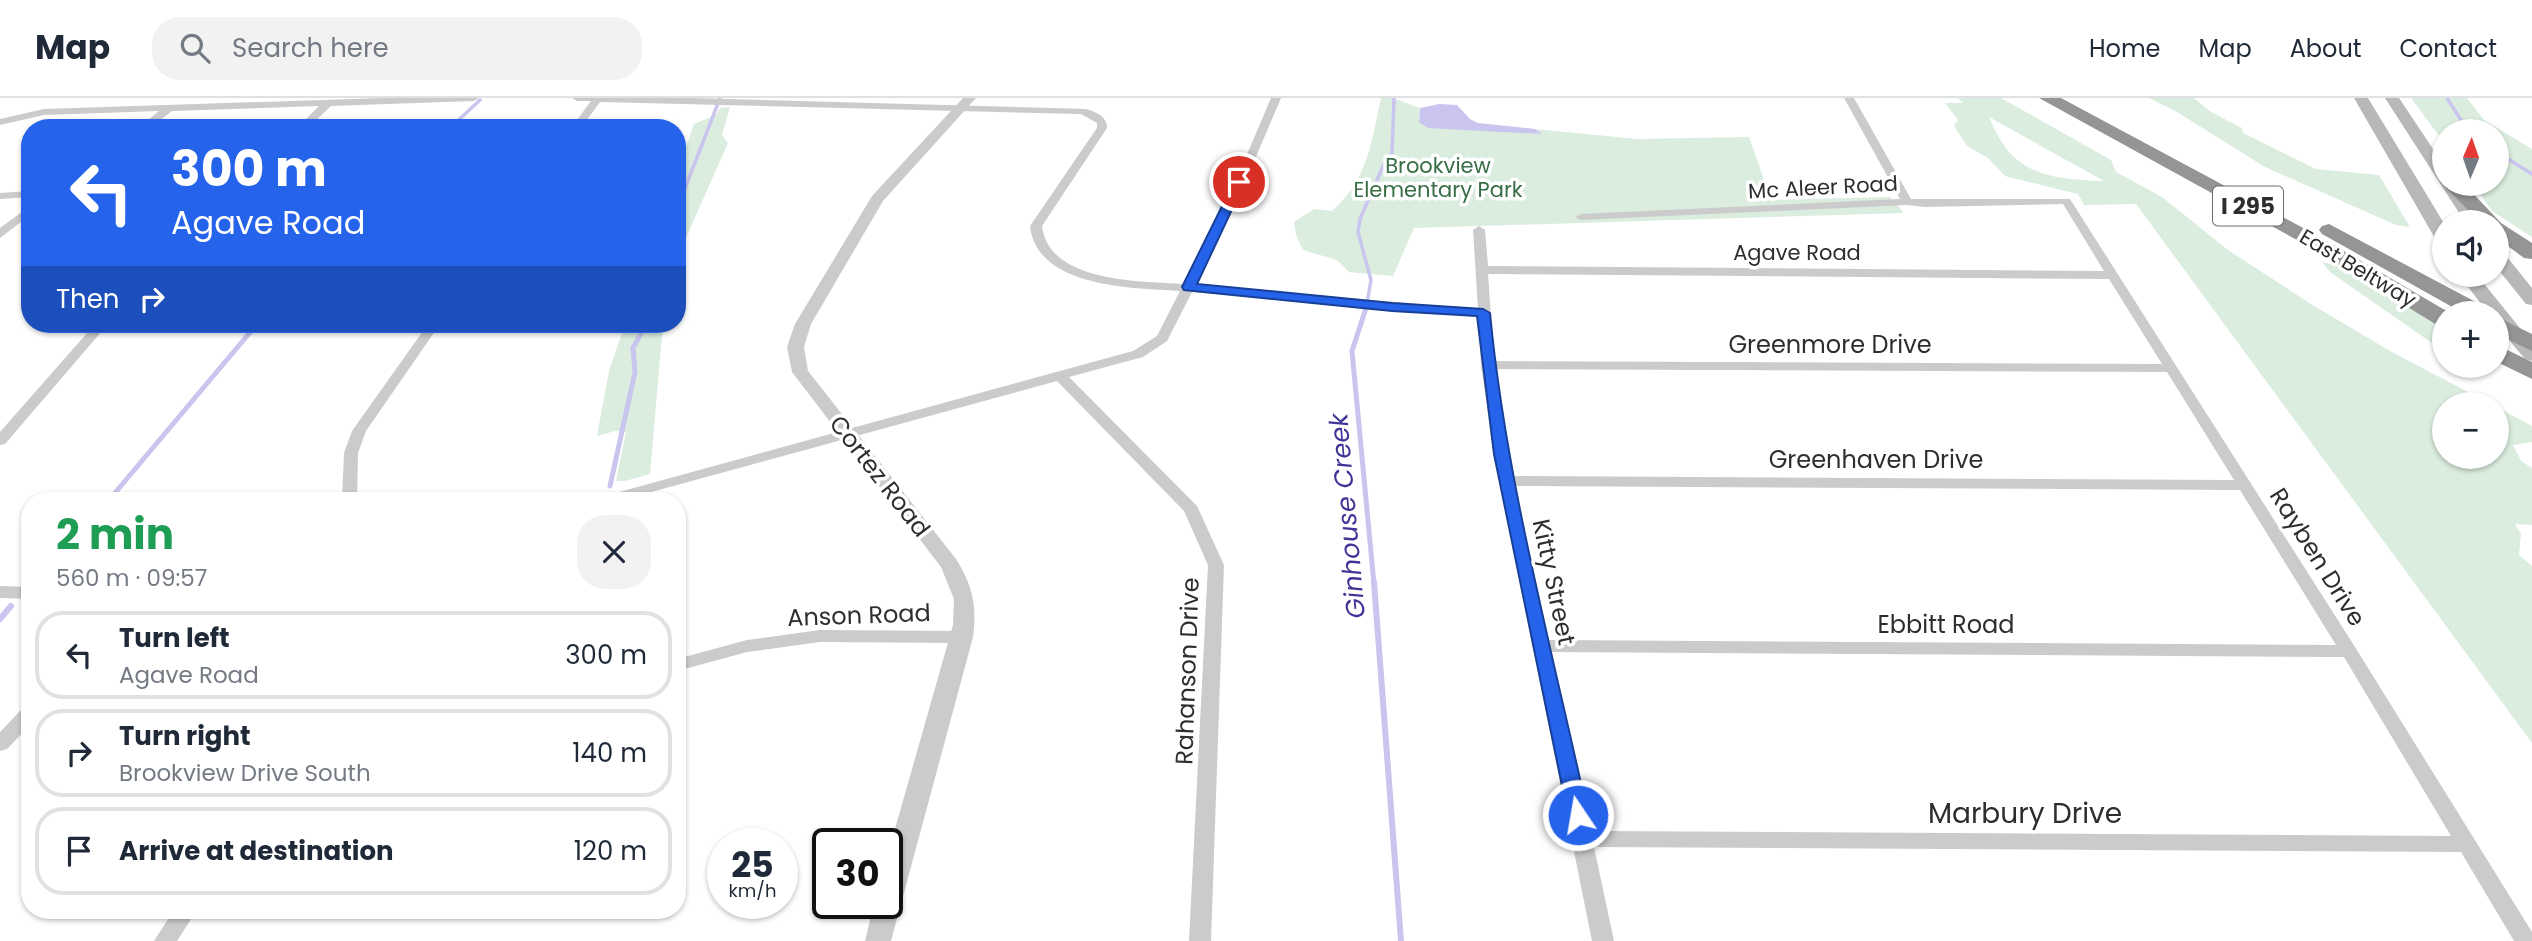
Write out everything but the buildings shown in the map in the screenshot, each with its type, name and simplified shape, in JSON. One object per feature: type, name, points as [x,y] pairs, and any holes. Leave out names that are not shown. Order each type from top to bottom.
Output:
[{"type":"highway","name":"East Beltway","points":[[2048,98],[2313,241],[2432,312]]},
{"type":"highway","name":"East Beltway","points":[[2084,98],[2459,301]]},
{"type":"highway","points":[[2463,196],[2478,210]]},
{"type":"highway","points":[[2509,237],[2532,253]]},
{"type":"highway","points":[[2509,331],[2532,344]]},
{"type":"highway","points":[[2509,359],[2532,372]]},
{"type":"main road","points":[[2361,98],[2432,218]]},
{"type":"main road","points":[[2392,98],[2432,158]]},
{"type":"main road","points":[[2509,271],[2532,300]]},
{"type":"main road","points":[[2477,287],[2488,301]]},
{"type":"main road","points":[[2509,327],[2532,355]]},
{"type":"street","points":[[155,119],[179,98]]},
{"type":"street","points":[[3,120],[44,112],[474,98]]},
{"type":"street","points":[[577,98],[965,103],[1065,109],[1094,115],[1102,122],[1102,128],[1036,226],[1037,239],[1044,251],[1065,267],[1089,275],[1189,287],[1483,313]]},
{"type":"street","points":[[636,492],[1138,354],[1162,338],[1250,159],[1276,98]]},
{"type":"street","points":[[1849,98],[1907,202]]},
{"type":"street","points":[[583,119],[597,99]]},
{"type":"street","points":[[311,119],[328,103]]},
{"type":"street","name":"Cortez Road","points":[[903,845],[962,637],[967,610],[960,584],[948,564],[800,372],[795,360],[795,342],[877,199],[965,103]]},
{"type":"street","points":[[0,196],[21,195]]},
{"type":"street","name":"Mc Aleer Road","points":[[1581,218],[1907,202],[1924,204],[2066,201]]},
{"type":"street","name":"Rayben Drive","points":[[2066,201],[2349,651],[2526,941]]},
{"type":"street","points":[[0,234],[21,216]]},
{"type":"street","name":"Kitty Street","points":[[1479,230],[1488,365],[1507,481],[1603,941]]},
{"type":"street","name":"Agave Road","points":[[1483,270],[2111,275]]},
{"type":"street","points":[[0,441],[94,333]]},
{"type":"street","points":[[349,492],[351,453],[359,431],[428,333]]},
{"type":"street","name":"Greenmore Drive","points":[[1488,365],[2171,369]]},
{"type":"street","name":"Rahanson Drive","points":[[1061,377],[1191,509],[1216,565],[1200,941]]},
{"type":"street","name":"Greenhaven Drive","points":[[1507,481],[2244,485]]},
{"type":"street","points":[[0,592],[21,593]]},
{"type":"street","name":"Anson Road","points":[[686,663],[747,646],[820,636],[962,637]]},
{"type":"street","name":"Ebbitt Road","points":[[1542,646],[2349,651]]},
{"type":"street","points":[[0,744],[21,722]]},
{"type":"street","name":"Marbury Drive","points":[[1583,839],[2467,844]]},
{"type":"street","points":[[165,941],[180,919]]},
{"type":"street","name":"Cortez Road","points":[[878,941],[883,919]]},
{"type":"green space","name":"Brookview Elementary Park","points":[[1381,98],[1393,98],[1420,108],[1419,121],[1541,134],[1535,129],[1637,139],[1749,137],[1771,200],[1890,197],[1904,213],[1414,228],[1393,276],[1349,272],[1337,260],[1303,250],[1294,222],[1314,209],[1332,211],[1344,199],[1361,173]]},
{"type":"green space","points":[[1958,98],[2001,98],[2111,160],[2116,172],[2162,197],[2228,250],[2311,304],[2432,373],[2432,378],[2441,378],[2468,392],[2432,392],[2432,469],[2509,469],[2509,414],[2532,426],[2532,442],[2513,445],[2521,461],[2532,468],[2532,525],[2515,524],[2521,534],[2519,555],[2532,566],[2532,743],[2136,204],[2084,205],[2078,194],[2005,176],[1988,158],[1967,146],[1954,126],[1958,120],[1945,103],[1963,103]],"holes":[[[1989,117],[2104,181],[2065,178],[2034,170],[2020,162],[1998,136]]]},
{"type":"green space","points":[[2149,98],[2194,98],[2211,112],[2242,128],[2243,133],[2316,169],[2379,175],[2410,227],[2396,225],[2265,167],[2177,112]]},
{"type":"green space","points":[[2411,98],[2467,98],[2483,119],[2432,119],[2432,126]]},
{"type":"green space","points":[[730,107],[722,135],[728,143],[686,238],[686,147],[694,124],[716,115],[720,108]]},
{"type":"green space","points":[[2510,136],[2532,149],[2532,237],[2509,222],[2509,210],[2491,210],[2481,196],[2510,196]]},
{"type":"green space","points":[[2322,262],[2338,266],[2432,321],[2432,343],[2330,272]]},
{"type":"green space","points":[[622,333],[662,333],[650,474],[625,481],[616,481],[626,432],[615,431],[597,436],[609,371]]},
{"type":"shaded area","points":[[1439,104],[1457,105],[1470,119],[1478,123],[1535,129],[1542,134],[1428,128],[1419,122],[1420,108]]},
{"type":"waterway","points":[[686,186],[720,98]]},
{"type":"waterway","name":"Ginhouse Creek","points":[[1366,310],[1371,280],[1358,232],[1360,219],[1383,166],[1392,153],[1394,98]]},
{"type":"waterway","points":[[2447,98],[2460,119]]},
{"type":"waterway","points":[[460,119],[480,100]]},
{"type":"waterway","points":[[2510,160],[2532,174]]},
{"type":"waterway","name":"Ginhouse Creek","points":[[1366,308],[1352,351],[1374,584]]},
{"type":"waterway","points":[[116,492],[249,333]]},
{"type":"waterway","points":[[610,486],[635,372],[633,348],[641,333]]},
{"type":"waterway","name":"Ginhouse Creek","points":[[1374,582],[1401,941]]},
{"type":"waterway","points":[[0,619],[11,606]]},
{"type":"route","points":[[1239,182],[1189,287],[1483,313],[1502,454],[1578,815]]}]
